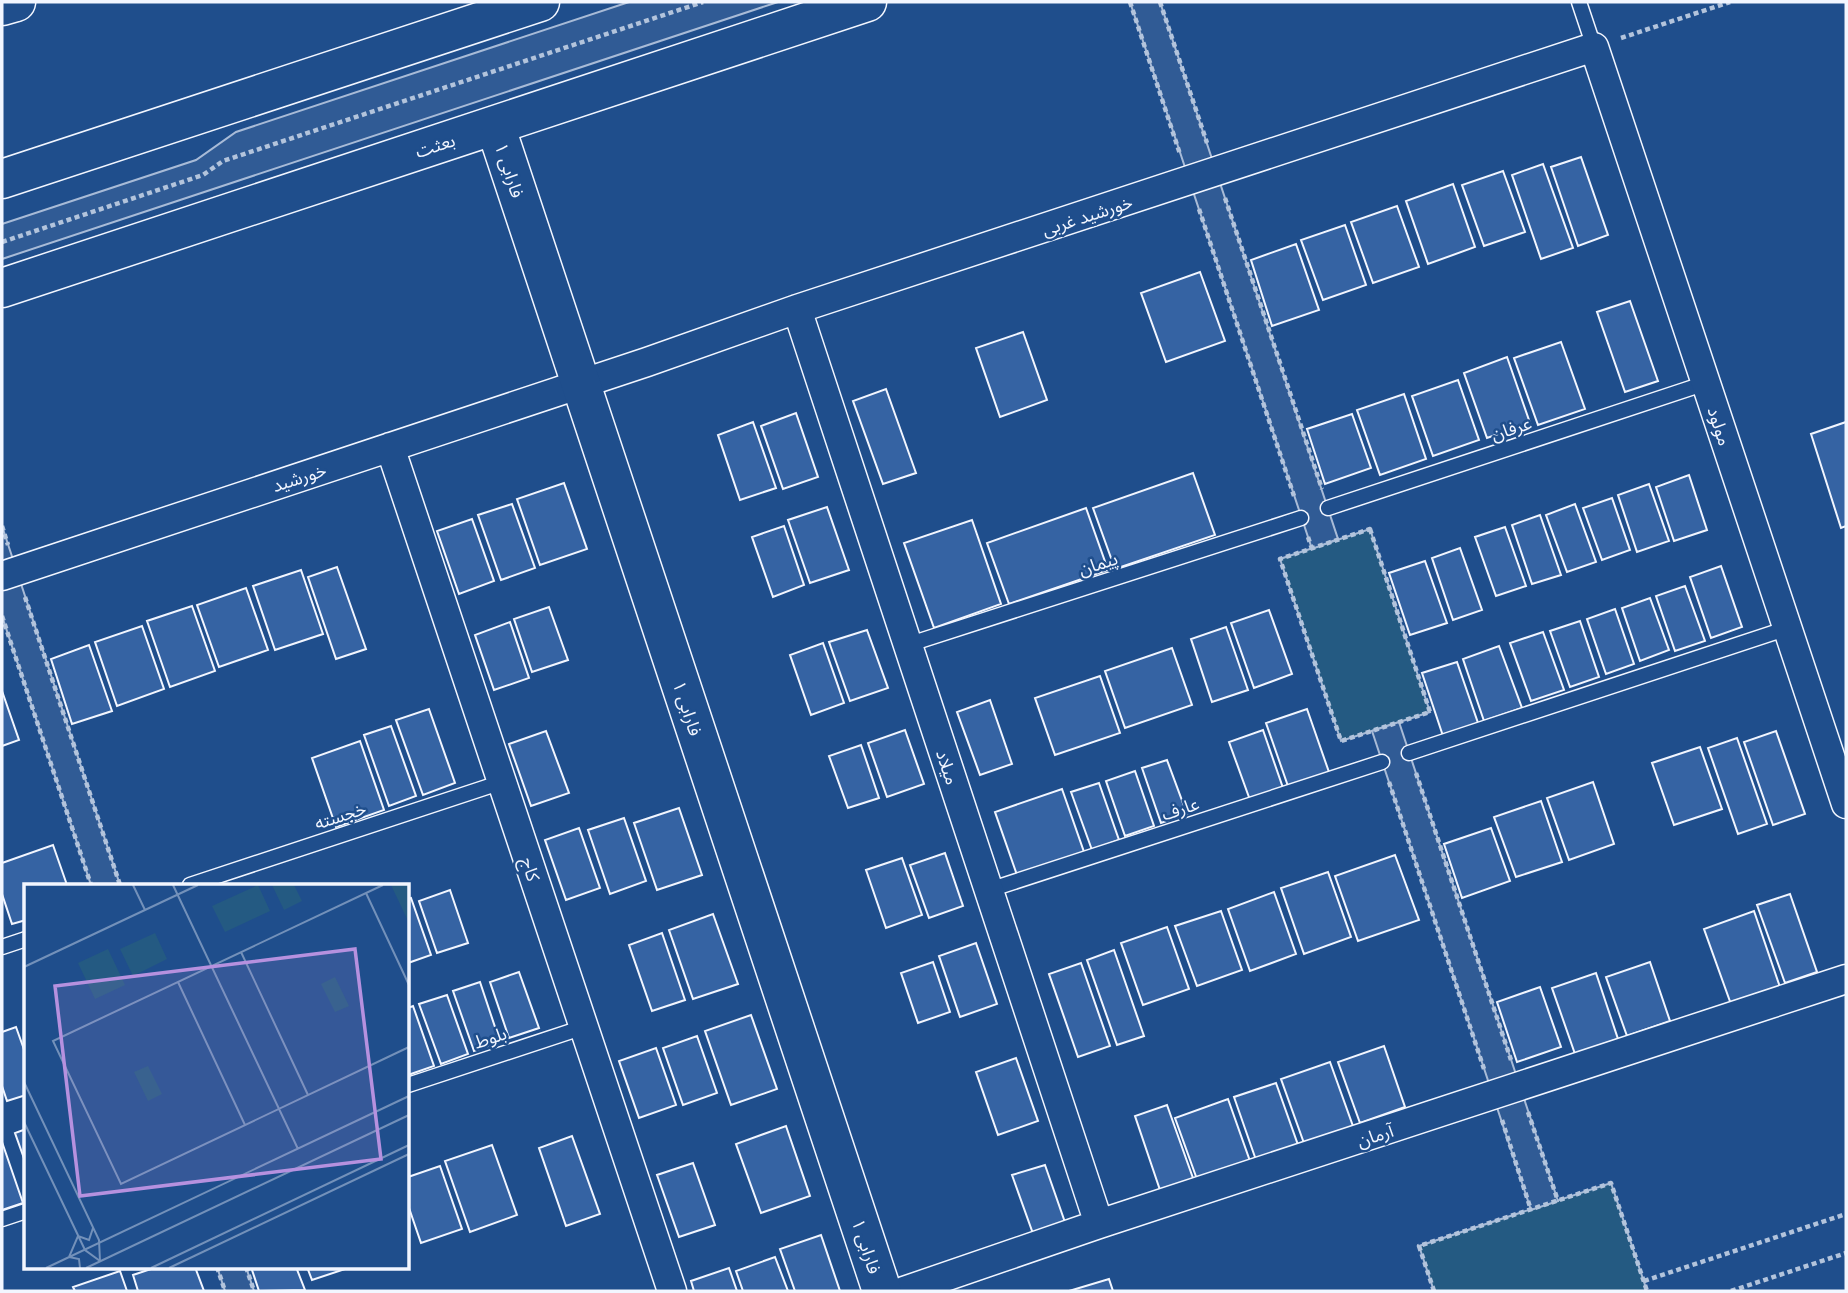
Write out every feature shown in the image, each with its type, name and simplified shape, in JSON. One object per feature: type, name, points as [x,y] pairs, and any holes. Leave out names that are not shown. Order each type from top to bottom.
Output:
[{"type":"main road","points":[[2,6],[16,2]]},
{"type":"main road","points":[[2,179],[540,2]]},
{"type":"main road","name":"بعثت","points":[[2,288],[867,2]]},
{"type":"main road","name":"فارابی ۱","points":[[495,125],[882,1291]]},
{"type":"street","name":"خورشید غربی","points":[[581,383],[797,309],[1594,47]]},
{"type":"street","name":"مولود","points":[[1594,47],[1846,804]]},
{"type":"street","name":"میلاد","points":[[797,309],[1099,1224]]},
{"type":"street","name":"خورشید","points":[[9,573],[581,383]]},
{"type":"street","name":"کاج","points":[[390,447],[672,1291]]},
{"type":"street","name":"آرمان","points":[[904,1291],[1099,1224],[1846,979]]},
{"type":"lane","points":[[1579,2],[1594,47]]},
{"type":"lane","name":"عرفان","points":[[1328,508],[1706,383]]},
{"type":"lane","name":"پیمان","points":[[907,645],[1301,517]]},
{"type":"lane","points":[[1409,754],[1788,628]]},
{"type":"lane","name":"عارف","points":[[989,890],[1382,762]]},
{"type":"lane","name":"خجسته","points":[[193,884],[502,782]]},
{"type":"lane","points":[[2,947],[24,940]]},
{"type":"lane","name":"بلوط","points":[[410,1084],[584,1027]]},
{"type":"lane","points":[[2,1219],[24,1212]]},
{"type":"path","points":[[2,242],[203,175],[223,161],[703,2]]},
{"type":"path","points":[[1130,2],[1312,549]]},
{"type":"path","points":[[1160,2],[1338,539]]},
{"type":"path","points":[[1594,47],[1730,2]]},
{"type":"path","points":[[2,526],[9,573],[120,884]]},
{"type":"path","points":[[1370,529],[1430,712],[1341,741],[1280,559],[1338,539],[1370,529]]},
{"type":"path","points":[[2,616],[91,884]]},
{"type":"path","points":[[1399,722],[1558,1201]]},
{"type":"path","points":[[1372,731],[1531,1210]]},
{"type":"path","points":[[1434,1291],[1419,1246],[1611,1183],[1647,1291]]},
{"type":"path","points":[[1644,1281],[1846,1214]]},
{"type":"path","points":[[1731,1291],[1846,1253]]},
{"type":"path","points":[[217,1268],[225,1291]]},
{"type":"path","points":[[246,1268],[254,1291]]},
{"type":"shaded area","points":[[629,2],[778,2],[2,259],[2,224],[196,160],[236,132]]},
{"type":"shaded area","points":[[1130,2],[1160,2],[1338,539],[1312,549]]},
{"type":"shaded area","points":[[2,526],[120,884],[91,884],[2,616]]},
{"type":"shaded area","points":[[1370,529],[1430,712],[1341,741],[1280,559]]},
{"type":"shaded area","points":[[1399,722],[1558,1201],[1531,1210],[1372,731]]},
{"type":"shaded area","points":[[1611,1183],[1647,1291],[1434,1291],[1419,1246]]},
{"type":"shaded area","points":[[217,1268],[246,1268],[254,1291],[225,1291]]},
{"type":"building","points":[[1581,157],[1608,235],[1578,246],[1551,167]]},
{"type":"building","points":[[1543,164],[1573,248],[1541,259],[1512,175]]},
{"type":"building","points":[[1503,171],[1525,232],[1484,246],[1462,185]]},
{"type":"building","points":[[1453,184],[1475,247],[1428,264],[1406,201]]},
{"type":"building","points":[[1397,206],[1419,267],[1373,283],[1351,222]]},
{"type":"building","points":[[1345,225],[1366,285],[1323,300],[1301,240]]},
{"type":"building","points":[[1296,244],[1319,310],[1272,326],[1251,260]]},
{"type":"building","points":[[1200,272],[1225,341],[1166,362],[1141,293]]},
{"type":"building","points":[[1630,301],[1658,381],[1625,392],[1597,312]]},
{"type":"building","points":[[1023,332],[1047,400],[1000,417],[976,348]]},
{"type":"building","points":[[1561,342],[1585,409],[1538,425],[1514,358]]},
{"type":"building","points":[[1507,357],[1530,423],[1487,438],[1464,373]]},
{"type":"building","points":[[1458,380],[1479,440],[1433,456],[1412,396]]},
{"type":"building","points":[[886,389],[916,473],[883,484],[853,401]]},
{"type":"building","points":[[1404,394],[1426,459],[1380,475],[1357,410]]},
{"type":"building","points":[[796,413],[818,477],[783,489],[761,426]]},
{"type":"building","points":[[1352,414],[1371,468],[1325,484],[1307,429]]},
{"type":"building","points":[[753,422],[776,488],[740,500],[718,435]]},
{"type":"building","points":[[1846,422],[1846,526],[1841,528],[1811,434]]},
{"type":"building","points":[[1193,473],[1215,535],[1115,569],[1093,508]]},
{"type":"building","points":[[1689,475],[1707,530],[1674,541],[1656,487]]},
{"type":"building","points":[[564,483],[587,549],[540,565],[517,499]]},
{"type":"building","points":[[1649,484],[1669,541],[1637,552],[1618,495]]},
{"type":"building","points":[[1612,498],[1630,550],[1602,560],[1583,508]]},
{"type":"building","points":[[512,504],[535,568],[501,580],[478,515]]},
{"type":"building","points":[[1575,504],[1596,562],[1567,572],[1546,515]]},
{"type":"building","points":[[827,507],[849,570],[810,583],[788,520]]},
{"type":"building","points":[[1086,508],[1108,570],[1009,604],[987,543]]},
{"type":"building","points":[[1540,515],[1561,575],[1532,584],[1512,525]]},
{"type":"building","points":[[472,519],[494,581],[459,594],[437,531]]},
{"type":"building","points":[[972,520],[1001,604],[934,628],[904,543]]},
{"type":"building","points":[[784,526],[804,585],[773,597],[752,537]]},
{"type":"building","points":[[1505,527],[1526,586],[1496,596],[1475,537]]},
{"type":"building","points":[[1460,548],[1482,610],[1453,620],[1432,558]]},
{"type":"building","points":[[1425,561],[1447,623],[1410,635],[1389,573]]},
{"type":"building","points":[[1721,566],[1742,627],[1711,638],[1690,577]]},
{"type":"building","points":[[337,567],[366,649],[336,659],[308,577]]},
{"type":"building","points":[[301,570],[323,634],[275,650],[253,586]]},
{"type":"building","points":[[1685,586],[1705,641],[1675,651],[1656,596]]},
{"type":"building","points":[[246,588],[268,650],[219,667],[197,605]]},
{"type":"building","points":[[1650,598],[1669,650],[1640,661],[1622,608]]},
{"type":"building","points":[[192,606],[215,671],[170,687],[147,621]]},
{"type":"building","points":[[549,607],[568,660],[532,672],[514,619]]},
{"type":"building","points":[[1615,609],[1634,664],[1606,674],[1587,619]]},
{"type":"building","points":[[1269,610],[1292,674],[1254,688],[1231,623]]},
{"type":"building","points":[[1580,621],[1599,677],[1570,687],[1550,631]]},
{"type":"building","points":[[510,622],[529,678],[494,690],[475,635]]},
{"type":"building","points":[[142,626],[164,689],[117,706],[95,642]]},
{"type":"building","points":[[1226,627],[1248,690],[1212,702],[1191,639]]},
{"type":"building","points":[[867,630],[888,688],[850,701],[829,642]]},
{"type":"building","points":[[1543,632],[1564,690],[1531,701],[1510,643]]},
{"type":"building","points":[[823,643],[844,703],[811,715],[790,655]]},
{"type":"building","points":[[89,645],[112,711],[72,724],[51,659]]},
{"type":"building","points":[[1499,646],[1522,708],[1484,721],[1463,659]]},
{"type":"building","points":[[1172,648],[1192,705],[1125,728],[1105,671]]},
{"type":"building","points":[[1457,662],[1478,723],[1443,736],[1422,673]]},
{"type":"building","points":[[1100,676],[1120,733],[1055,755],[1035,698]]},
{"type":"building","points":[[2,691],[19,740],[2,746]]},
{"type":"building","points":[[990,700],[1012,764],[980,775],[957,712]]},
{"type":"building","points":[[429,709],[455,783],[423,795],[396,720]]},
{"type":"building","points":[[1307,709],[1330,775],[1289,789],[1266,723]]},
{"type":"building","points":[[391,726],[416,796],[389,806],[364,735]]},
{"type":"building","points":[[905,730],[924,784],[887,797],[868,743]]},
{"type":"building","points":[[1263,730],[1283,788],[1250,800],[1229,742]]},
{"type":"building","points":[[546,731],[569,793],[531,806],[509,744]]},
{"type":"building","points":[[1776,731],[1805,814],[1773,825],[1744,742]]},
{"type":"building","points":[[1737,738],[1767,824],[1738,834],[1708,748]]},
{"type":"building","points":[[360,741],[384,810],[336,827],[312,758]]},
{"type":"building","points":[[861,745],[879,798],[848,808],[829,756]]},
{"type":"building","points":[[1700,747],[1722,809],[1674,825],[1652,763]]},
{"type":"building","points":[[1167,760],[1187,814],[1161,823],[1142,768]]},
{"type":"building","points":[[1135,771],[1154,826],[1125,836],[1106,781]]},
{"type":"building","points":[[1593,782],[1614,844],[1569,860],[1547,798]]},
{"type":"building","points":[[1099,783],[1119,840],[1092,850],[1071,792]]},
{"type":"building","points":[[1062,789],[1084,852],[1017,875],[995,812]]},
{"type":"building","points":[[1541,801],[1562,862],[1516,877],[1494,817]]},
{"type":"building","points":[[679,808],[702,875],[657,890],[634,823]]},
{"type":"building","points":[[624,818],[646,881],[610,894],[588,830]]},
{"type":"building","points":[[579,828],[600,888],[566,900],[545,840]]},
{"type":"building","points":[[1491,828],[1510,881],[1462,898],[1444,844]]},
{"type":"building","points":[[53,845],[67,884],[24,884],[24,921],[12,924],[2,894],[2,863]]},
{"type":"building","points":[[945,853],[963,906],[929,918],[910,865]]},
{"type":"building","points":[[1395,855],[1419,920],[1358,941],[1335,876]]},
{"type":"building","points":[[902,858],[922,915],[886,928],[866,870]]},
{"type":"building","points":[[1328,872],[1351,937],[1304,954],[1281,888]]},
{"type":"building","points":[[450,890],[468,943],[437,953],[419,901]]},
{"type":"building","points":[[1274,892],[1296,954],[1250,971],[1228,909]]},
{"type":"building","points":[[1790,894],[1817,972],[1785,983],[1757,905]]},
{"type":"building","points":[[410,898],[431,955],[410,962]]},
{"type":"building","points":[[1221,911],[1242,970],[1197,986],[1175,926]]},
{"type":"building","points":[[1754,911],[1781,990],[1732,1007],[1704,929]]},
{"type":"building","points":[[713,914],[738,984],[693,999],[669,930]]},
{"type":"building","points":[[1167,927],[1189,989],[1143,1005],[1121,943]]},
{"type":"building","points":[[662,933],[685,1000],[652,1011],[629,945]]},
{"type":"building","points":[[976,943],[997,1004],[960,1017],[939,956]]},
{"type":"building","points":[[1114,950],[1144,1036],[1117,1045],[1087,960]]},
{"type":"building","points":[[933,962],[950,1012],[918,1023],[901,973]]},
{"type":"building","points":[[1650,962],[1670,1021],[1627,1036],[1606,977]]},
{"type":"building","points":[[1081,963],[1110,1046],[1078,1057],[1049,974]]},
{"type":"building","points":[[519,972],[539,1028],[509,1038],[490,982]]},
{"type":"building","points":[[1596,973],[1618,1039],[1575,1054],[1552,988]]},
{"type":"building","points":[[480,982],[500,1042],[474,1051],[453,991]]},
{"type":"building","points":[[1540,987],[1561,1047],[1517,1062],[1497,1002]]},
{"type":"building","points":[[447,995],[468,1054],[441,1064],[419,1004]]},
{"type":"building","points":[[413,1006],[434,1066],[410,1074],[410,1007]]},
{"type":"building","points":[[751,1015],[777,1089],[731,1105],[705,1031]]},
{"type":"building","points":[[16,1027],[24,1049],[24,1096],[7,1101],[2,1086],[2,1032]]},
{"type":"building","points":[[697,1036],[717,1093],[683,1105],[663,1048]]},
{"type":"building","points":[[1384,1046],[1405,1107],[1360,1123],[1338,1062]]},
{"type":"building","points":[[656,1048],[676,1105],[639,1118],[619,1061]]},
{"type":"building","points":[[1016,1058],[1038,1121],[998,1135],[976,1072]]},
{"type":"building","points":[[1330,1062],[1354,1129],[1305,1146],[1281,1079]]},
{"type":"building","points":[[1276,1083],[1298,1145],[1256,1160],[1234,1097]]},
{"type":"building","points":[[1228,1099],[1251,1164],[1198,1182],[1175,1118]]},
{"type":"building","points":[[1167,1105],[1194,1181],[1161,1193],[1135,1116]]},
{"type":"building","points":[[786,1126],[810,1196],[761,1213],[736,1144]]},
{"type":"building","points":[[24,1130],[24,1158],[15,1133]]},
{"type":"building","points":[[572,1136],[600,1214],[566,1226],[539,1148]]},
{"type":"building","points":[[2,1142],[23,1203],[2,1210]]},
{"type":"building","points":[[492,1145],[517,1215],[470,1232],[445,1161]]},
{"type":"building","points":[[693,1163],[715,1225],[679,1237],[657,1175]]},
{"type":"building","points":[[1045,1165],[1068,1231],[1036,1242],[1012,1175]]},
{"type":"building","points":[[440,1166],[462,1229],[421,1243],[410,1211],[410,1176]]},
{"type":"building","points":[[821,1235],[840,1291],[795,1291],[780,1249]]},
{"type":"building","points":[[775,1257],[788,1291],[743,1291],[736,1271]]},
{"type":"building","points":[[154,1268],[195,1268],[204,1291],[138,1291],[133,1275]]},
{"type":"building","points":[[251,1268],[296,1268],[305,1290],[259,1291]]},
{"type":"building","points":[[307,1268],[348,1268],[312,1280]]},
{"type":"building","points":[[729,1268],[737,1291],[694,1291],[691,1281]]},
{"type":"building","points":[[120,1271],[127,1291],[75,1291],[73,1287]]},
{"type":"building","points":[[1109,1279],[1113,1291],[1069,1291]]}]
